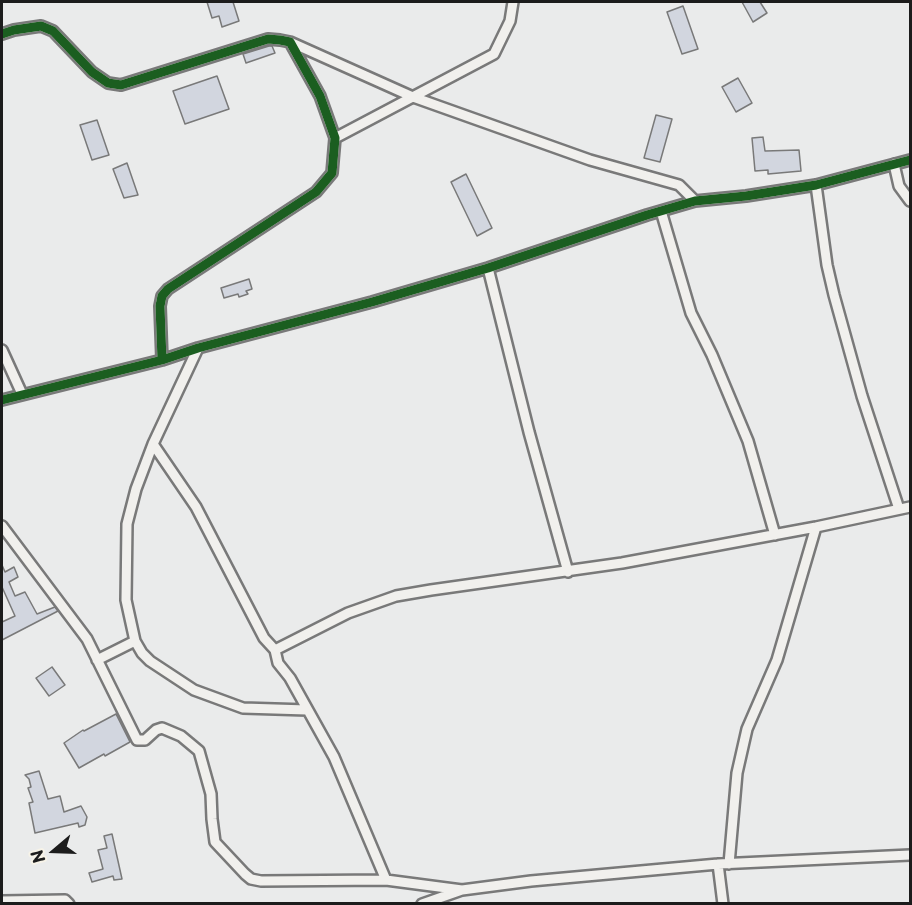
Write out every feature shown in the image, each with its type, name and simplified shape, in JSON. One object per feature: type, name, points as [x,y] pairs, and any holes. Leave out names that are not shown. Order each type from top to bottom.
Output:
[{"type":"street","points":[[336,138],[494,54],[510,21],[513,2]]},
{"type":"street","points":[[2,34],[41,26],[53,31],[92,72],[108,83],[121,85],[268,39],[290,42],[413,97],[590,160],[679,185],[695,201]]},
{"type":"street","points":[[162,360],[162,296],[168,289],[316,192],[332,173],[336,138],[320,96],[290,42]]},
{"type":"street","points":[[2,400],[162,360],[198,348],[342,310],[488,268],[695,201],[816,185],[910,160]]},
{"type":"street","points":[[894,164],[899,186],[910,201]]},
{"type":"street","points":[[816,185],[832,285],[862,396],[898,509]]},
{"type":"street","points":[[661,211],[691,313],[712,355],[747,441],[775,535]]},
{"type":"street","points":[[488,268],[529,432],[568,572]]},
{"type":"street","points":[[198,348],[153,444],[135,489],[127,524],[126,600],[135,641],[150,661],[194,690],[243,708],[307,710]]},
{"type":"street","points":[[2,350],[22,394]]},
{"type":"street","points":[[153,444],[195,507],[264,638],[275,650],[278,663],[290,678],[343,774],[387,880]]},
{"type":"street","points":[[275,650],[348,612],[396,596],[568,572],[775,535],[910,507]]},
{"type":"street","points":[[2,526],[87,639],[137,740],[145,740],[162,728],[181,736],[200,751],[211,794],[215,842],[251,879],[261,881],[387,880],[462,890]]},
{"type":"street","points":[[729,864],[737,773],[747,729],[777,660],[816,527]]},
{"type":"street","points":[[97,660],[135,641]]},
{"type":"street","points":[[422,903],[462,890],[531,881],[718,864],[910,855]]},
{"type":"street","points":[[718,864],[723,903]]},
{"type":"street","points":[[7,902],[65,900],[69,903]]},
{"type":"building","points":[[207,2],[233,2],[239,21],[222,27],[219,16],[212,18]]},
{"type":"building","points":[[742,2],[760,2],[767,13],[753,22]]},
{"type":"building","points":[[683,6],[698,49],[682,54],[667,12]]},
{"type":"building","points":[[272,46],[275,53],[246,63],[243,54]]},
{"type":"building","points":[[217,76],[229,109],[185,124],[173,91]]},
{"type":"building","points":[[738,78],[752,103],[736,112],[722,87]]},
{"type":"building","points":[[656,115],[672,119],[660,162],[644,158]]},
{"type":"building","points":[[97,120],[109,155],[92,160],[80,125]]},
{"type":"building","points":[[763,137],[765,151],[799,150],[801,171],[768,174],[768,170],[755,171],[752,138]]},
{"type":"building","points":[[127,163],[138,195],[124,198],[113,169]]},
{"type":"building","points":[[466,174],[492,228],[477,236],[451,182]]},
{"type":"building","points":[[249,279],[252,289],[246,291],[248,294],[224,298],[221,288]]},
{"type":"building","points":[[2,565],[5,572],[14,567],[18,577],[9,582],[15,596],[25,592],[37,614],[55,607],[58,611],[2,640],[2,622],[15,616],[2,587]]},
{"type":"building","points":[[52,667],[65,685],[49,696],[36,678]]},
{"type":"building","points":[[116,714],[130,742],[79,768],[64,743],[83,730]]},
{"type":"building","points":[[39,771],[48,799],[60,796],[64,812],[81,806],[87,817],[85,825],[79,827],[78,823],[35,833],[29,803],[33,802],[28,788],[31,787],[25,775]]},
{"type":"building","points":[[112,834],[122,879],[114,880],[113,876],[92,882],[89,873],[103,869],[98,850],[107,848],[104,836]]},
{"type":"cycle path","points":[[2,34],[41,26],[53,31],[92,72],[108,83],[121,85],[268,39],[280,40],[290,42],[320,96],[335,138],[332,173],[316,192],[168,289],[162,296],[160,306],[162,360]]},
{"type":"cycle path","points":[[2,400],[162,360],[198,348],[372,302],[488,268],[695,201],[816,185],[910,160]]}]
